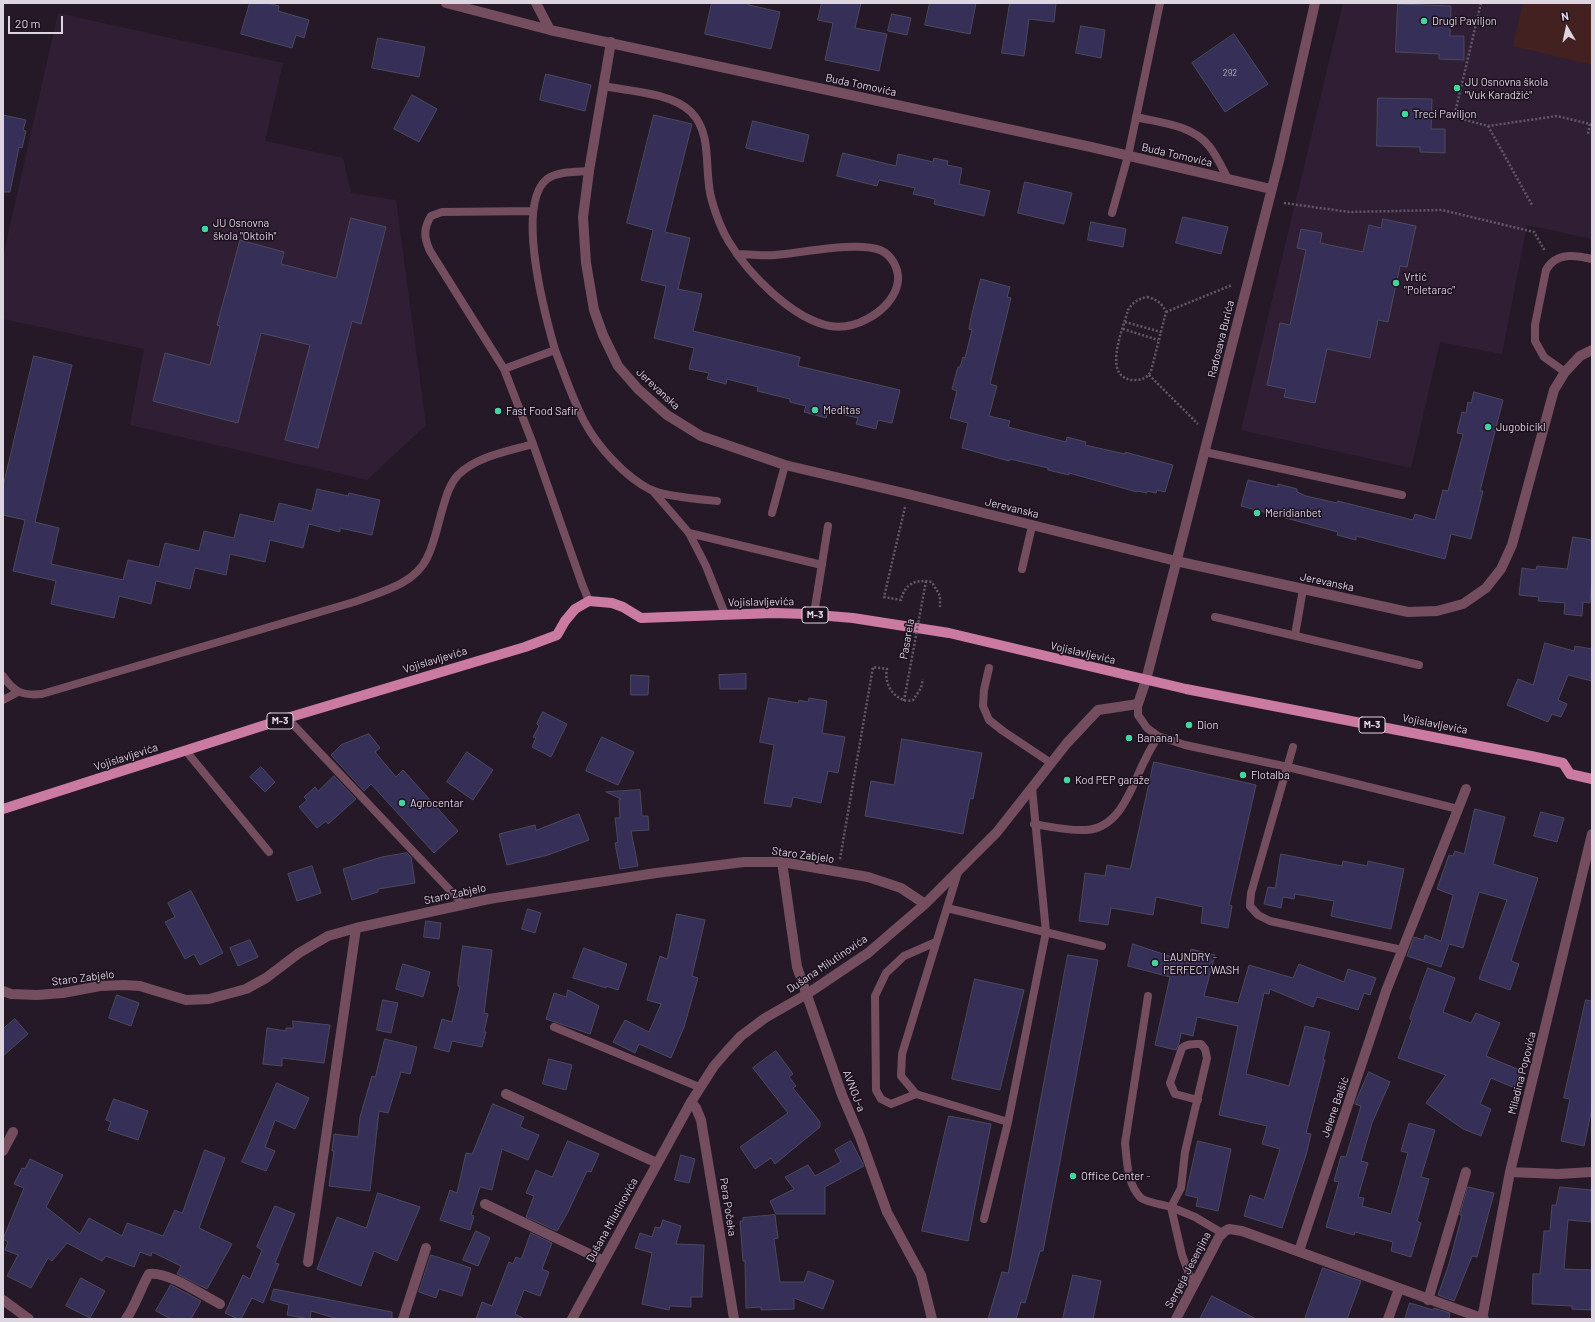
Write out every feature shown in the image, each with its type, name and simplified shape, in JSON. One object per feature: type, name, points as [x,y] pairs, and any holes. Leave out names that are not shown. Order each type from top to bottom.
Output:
[{"type":"main road","name":"Vojislavljevića","points":[[3,809],[287,718],[525,647],[557,635],[565,621],[575,610],[589,601],[618,605],[641,618],[701,617],[725,614],[814,614],[949,633],[1220,696],[1563,763],[1570,774],[1592,779]]},
{"type":"street","name":"Buda Tomovića","points":[[446,3],[550,30],[611,42],[1128,156],[1271,189]]},
{"type":"street","points":[[486,14],[487,3]]},
{"type":"street","points":[[536,3],[550,30]]},
{"type":"street","name":"Radosava Burića","points":[[1146,680],[1279,161],[1315,3]]},
{"type":"street","name":"Jerevanska","points":[[611,42],[589,170],[584,217],[586,263],[594,310],[603,335],[618,366],[638,389],[667,416],[701,436],[785,465],[1176,561],[1408,612],[1436,611],[1463,604],[1486,588],[1501,569],[1512,544],[1554,390],[1565,372],[1580,356],[1592,350]]},
{"type":"street","points":[[1138,704],[1146,680]]},
{"type":"street","name":"Dušana Milutinovića","points":[[572,1319],[691,1102],[714,1066],[741,1036],[765,1018],[807,994],[868,953],[925,904],[998,832],[1072,737],[1098,710],[1138,704]]},
{"type":"street","name":"Jelene Balšić","points":[[1299,1251],[1386,991],[1466,789]]},
{"type":"street","name":"Miladina Popovića","points":[[1483,1319],[1510,1172],[1592,834]]},
{"type":"street","name":"Staro Zabjelo","points":[[3,991],[12,994],[37,995],[63,993],[100,986],[124,985],[140,986],[186,1000],[209,999],[246,989],[266,978],[298,953],[328,936],[356,928],[489,899],[656,873],[744,862],[782,862],[868,877],[901,888],[925,904]]},
{"type":"street","name":"AVNOJ-a","points":[[782,862],[797,967],[842,1096],[860,1137],[887,1212],[921,1275],[932,1319]]},
{"type":"street","points":[[308,1262],[356,928]]},
{"type":"street","points":[[506,1094],[658,1163]]},
{"type":"street","name":"Pera Počeka","points":[[691,1102],[696,1108],[701,1120],[734,1319]]},
{"type":"street","points":[[3,1151],[13,1132]]},
{"type":"street","points":[[1428,1300],[1466,1172]]},
{"type":"street","points":[[1510,1172],[1558,1174],[1592,1172]]},
{"type":"street","points":[[485,1204],[604,1261]]},
{"type":"street","points":[[1222,1233],[1229,1230],[1242,1231],[1483,1319]]},
{"type":"street","name":"Sergeja Jesenjina","points":[[1176,1319],[1193,1284],[1222,1233]]},
{"type":"street","points":[[403,1319],[426,1248]]},
{"type":"street","points":[[126,1319],[134,1307],[149,1274],[156,1273],[168,1276],[220,1304]]},
{"type":"street","points":[[1388,1319],[1400,1289]]},
{"type":"street","points":[[3,1300],[29,1319]]},
{"type":"lane","points":[[1112,213],[1128,156],[1160,3]]},
{"type":"lane","points":[[604,86],[651,94],[680,105],[691,112],[698,122],[706,148],[711,199],[719,221],[737,254],[750,270],[778,298],[816,322],[830,326],[842,326],[866,320],[877,314],[892,299],[897,289],[898,279],[895,264],[886,253],[879,250],[851,247],[776,255],[737,254]]},
{"type":"lane","points":[[1136,117],[1185,129],[1199,136],[1210,146],[1228,179]]},
{"type":"lane","points":[[589,170],[560,174],[548,178],[542,185],[533,211],[534,254],[541,300],[554,350],[584,422],[605,451],[626,473],[652,490],[689,533],[706,566],[725,614]]},
{"type":"lane","points":[[533,211],[442,212],[431,216],[426,224],[424,233],[430,251],[504,369],[533,444],[589,601]]},
{"type":"lane","points":[[1565,372],[1544,357],[1535,341],[1535,324],[1546,270],[1550,262],[1559,257],[1573,255],[1592,259]]},
{"type":"lane","points":[[504,369],[554,350]]},
{"type":"lane","points":[[3,676],[9,685],[18,692],[30,696],[42,694],[346,604],[396,586],[413,576],[427,559],[433,545],[448,491],[458,476],[473,464],[490,457],[533,444]]},
{"type":"lane","points":[[1205,452],[1402,495]]},
{"type":"lane","points":[[772,513],[785,465]]},
{"type":"lane","points":[[652,490],[682,497],[717,501]]},
{"type":"lane","points":[[814,614],[828,526]]},
{"type":"lane","points":[[1022,569],[1032,526]]},
{"type":"lane","points":[[689,533],[822,566]]},
{"type":"lane","points":[[1295,635],[1303,589]]},
{"type":"lane","points":[[1215,617],[1419,665]]},
{"type":"lane","points":[[989,668],[984,690],[983,706],[989,720],[1003,732],[1051,763]]},
{"type":"lane","points":[[3,700],[18,692]]},
{"type":"lane","points":[[1138,704],[1138,715],[1147,728],[1158,736],[1185,745],[1288,767],[1458,809]]},
{"type":"lane","points":[[287,718],[464,905]]},
{"type":"lane","points":[[1034,824],[1067,830],[1088,830],[1108,822],[1123,805],[1158,736]]},
{"type":"lane","points":[[1293,748],[1251,893],[1250,906],[1258,915],[1270,921],[1402,950]]},
{"type":"lane","points":[[186,750],[269,852]]},
{"type":"lane","points":[[984,1219],[1008,1122],[1046,932],[1034,824],[1032,788]]},
{"type":"lane","points":[[958,872],[902,1054],[901,1076],[916,1094],[1008,1122]]},
{"type":"lane","points":[[947,908],[1102,946]]},
{"type":"lane","points":[[916,1094],[891,1104],[881,1099],[876,1090],[875,996],[886,972],[904,956],[936,942]]},
{"type":"lane","points":[[1148,996],[1125,1143],[1127,1166],[1132,1185],[1142,1199],[1171,1207],[1195,1217],[1222,1233]]},
{"type":"lane","points":[[554,1027],[700,1087]]},
{"type":"lane","points":[[1193,1284],[1182,1255],[1171,1207],[1182,1188],[1186,1152],[1198,1100],[1207,1058],[1205,1048],[1201,1044],[1189,1044],[1182,1048],[1170,1084],[1175,1094],[1198,1100]]},
{"type":"path","points":[[1482,3],[1454,117],[1488,126],[1557,116],[1590,124],[1588,134]]},
{"type":"path","points":[[1488,126],[1532,205]]},
{"type":"path","points":[[1286,196],[1284,204],[1349,212],[1442,210],[1534,232],[1550,262]]},
{"type":"path","points":[[1166,312],[1232,285]]},
{"type":"path","points":[[1146,297],[1153,298],[1164,307],[1166,312],[1149,375],[1140,380],[1133,380],[1119,375],[1115,356],[1128,310],[1132,303],[1138,299],[1146,297]]},
{"type":"path","points":[[1125,322],[1161,332]]},
{"type":"path","points":[[1123,329],[1158,340]]},
{"type":"path","points":[[1149,375],[1199,425]]},
{"type":"path","points":[[908,494],[884,597],[900,600],[905,589],[919,580],[932,582],[940,596],[940,607]]},
{"type":"path","name":"Pasarela","points":[[904,701],[926,581]]},
{"type":"path","points":[[838,872],[873,667],[887,669],[886,679],[890,690],[904,701],[913,700],[921,688],[923,679]]},
{"type":"shaded area","points":[[1343,3],[1592,3],[1592,239],[1527,225],[1502,354],[1440,342],[1411,468],[1241,430]]},
{"type":"shaded area","points":[[1523,3],[1592,3],[1592,65],[1513,46]]},
{"type":"shaded area","name":"JU Osnovna škola \"Oktoih\"","points":[[58,13],[283,63],[265,141],[343,158],[351,193],[396,200],[426,425],[367,480],[130,425],[144,349],[3,319],[3,257]]},
{"type":"building","points":[[250,3],[268,3],[279,6],[278,11],[309,20],[304,38],[296,35],[292,48],[241,34]]},
{"type":"building","points":[[712,3],[749,3],[749,5],[780,12],[771,49],[705,34]]},
{"type":"building","points":[[822,3],[861,3],[855,28],[887,34],[879,71],[825,60],[833,23],[818,20]]},
{"type":"building","points":[[930,3],[976,3],[970,34],[925,25]]},
{"type":"building","points":[[1010,3],[1056,3],[1054,22],[1029,19],[1024,56],[1002,53]]},
{"type":"building","name":"Drugi Paviljon","points":[[1398,4],[1451,6],[1450,36],[1464,36],[1464,60],[1439,59],[1439,54],[1396,52]]},
{"type":"building","points":[[892,14],[911,18],[907,35],[888,31]]},
{"type":"building","points":[[1081,26],[1105,30],[1101,58],[1076,53]]},
{"type":"building","points":[[1234,34],[1268,84],[1225,112],[1192,63]]},
{"type":"building","points":[[378,38],[425,47],[419,77],[372,68]]},
{"type":"building","points":[[546,74],[591,85],[585,111],[540,100]]},
{"type":"building","points":[[412,95],[437,109],[419,142],[394,129]]},
{"type":"building","name":"Treci Paviljon","points":[[1378,98],[1432,99],[1431,129],[1445,129],[1445,153],[1420,152],[1420,147],[1377,146]]},
{"type":"building","points":[[3,115],[26,120],[23,130],[26,131],[22,148],[19,147],[10,192],[3,192]]},
{"type":"building","points":[[654,115],[692,124],[665,232],[690,238],[678,289],[702,294],[693,331],[800,357],[798,366],[900,390],[892,423],[878,420],[876,429],[856,424],[858,418],[828,411],[826,418],[804,412],[806,406],[790,402],[790,399],[757,391],[758,387],[727,379],[726,384],[707,379],[709,373],[689,369],[694,348],[654,338],[666,286],[641,280],[653,230],[627,223]]},
{"type":"building","points":[[753,121],[809,135],[803,162],[746,148]]},
{"type":"building","points":[[843,153],[896,166],[898,154],[933,162],[934,158],[948,161],[947,165],[962,168],[959,184],[990,191],[984,216],[934,204],[935,199],[913,194],[915,188],[879,180],[877,186],[837,176]]},
{"type":"building","points":[[1025,182],[1072,193],[1064,224],[1018,213]]},
{"type":"building","points":[[1183,217],[1228,227],[1221,254],[1176,243]]},
{"type":"building","points":[[351,218],[386,227],[361,324],[352,321],[318,448],[285,440],[310,345],[261,333],[238,423],[153,401],[165,353],[210,365],[220,326],[217,325],[240,240],[284,252],[281,264],[336,278]]},
{"type":"building","points":[[1383,219],[1416,226],[1407,267],[1400,266],[1388,322],[1378,320],[1370,358],[1327,349],[1315,403],[1284,397],[1286,389],[1267,385],[1280,323],[1290,325],[1306,250],[1297,248],[1301,229],[1322,233],[1320,243],[1363,252],[1369,225],[1381,228]]},
{"type":"building","points":[[1091,222],[1126,229],[1123,247],[1088,240]]},
{"type":"building","points":[[981,279],[1010,287],[1007,297],[1011,298],[990,384],[997,386],[989,416],[1010,421],[1008,427],[1066,442],[1067,437],[1086,442],[1085,445],[1125,454],[1125,452],[1173,465],[1165,492],[1157,490],[1156,493],[1147,491],[1147,493],[1137,492],[1069,473],[1069,475],[1048,470],[1048,468],[1010,459],[1009,461],[962,448],[968,423],[950,418],[957,391],[952,389],[958,367],[960,367],[963,357],[965,358],[972,330],[969,329],[971,318]]},
{"type":"building","points":[[34,356],[72,365],[35,522],[59,528],[51,564],[123,580],[128,560],[159,567],[165,543],[199,551],[204,531],[234,538],[240,514],[274,522],[279,503],[312,511],[317,489],[348,496],[349,493],[380,500],[372,535],[340,528],[340,532],[309,524],[303,548],[270,540],[265,562],[230,554],[226,575],[195,568],[190,589],[156,581],[151,604],[119,596],[114,618],[51,604],[56,581],[13,571],[25,520],[3,515],[3,487]]},
{"type":"building","points":[[1474,392],[1503,400],[1480,491],[1483,491],[1471,539],[1451,534],[1445,559],[1356,536],[1356,540],[1337,535],[1338,532],[1241,506],[1248,480],[1278,487],[1278,484],[1297,489],[1297,492],[1306,496],[1337,503],[1338,501],[1413,520],[1415,514],[1435,520],[1443,490],[1448,491],[1463,434],[1457,433],[1462,412],[1466,413],[1468,402],[1471,403]]},
{"type":"building","points":[[1573,537],[1592,540],[1592,579],[1590,603],[1583,602],[1582,616],[1564,614],[1565,603],[1538,601],[1539,597],[1519,595],[1522,568],[1536,570],[1537,566],[1567,569]]},
{"type":"building","points":[[1545,643],[1574,651],[1575,646],[1592,649],[1592,681],[1568,675],[1558,700],[1567,704],[1561,717],[1552,714],[1548,722],[1507,705],[1518,679],[1533,685]]},
{"type":"building","points":[[746,674],[746,689],[720,689],[719,675]]},
{"type":"building","points":[[631,675],[649,676],[648,695],[631,695]]},
{"type":"building","points":[[769,698],[798,703],[799,700],[808,702],[809,698],[827,701],[822,733],[845,737],[838,773],[828,771],[821,803],[793,797],[791,807],[764,803],[774,745],[760,742]]},
{"type":"building","points":[[543,712],[567,724],[551,757],[532,747],[536,738],[533,737],[539,726],[537,724]]},
{"type":"building","points":[[369,734],[380,748],[375,752],[396,777],[403,770],[458,831],[434,853],[371,784],[364,791],[331,755],[341,745]]},
{"type":"building","points":[[602,737],[634,752],[618,785],[586,771]]},
{"type":"building","points":[[902,739],[982,753],[973,799],[970,798],[963,834],[865,816],[871,781],[894,785]]},
{"type":"building","points":[[467,752],[493,770],[473,800],[447,782]]},
{"type":"building","points":[[1154,762],[1256,785],[1229,905],[1232,906],[1228,928],[1201,923],[1203,907],[1156,897],[1153,915],[1111,908],[1108,925],[1079,921],[1085,873],[1105,876],[1107,865],[1130,869]]},
{"type":"building","points":[[261,767],[275,782],[265,792],[250,777]]},
{"type":"building","points":[[334,776],[356,799],[328,824],[326,821],[317,828],[299,807],[307,800],[304,797],[315,787],[318,791]]},
{"type":"building","points":[[640,790],[642,816],[648,816],[649,830],[631,831],[638,866],[620,869],[615,843],[618,842],[615,818],[620,818],[619,800],[621,799],[606,792]]},
{"type":"building","points":[[1475,809],[1505,817],[1493,864],[1538,878],[1511,961],[1519,964],[1510,990],[1479,979],[1507,900],[1479,892],[1463,948],[1449,944],[1441,967],[1407,956],[1414,937],[1424,940],[1425,935],[1441,941],[1453,895],[1437,889],[1449,855],[1453,856],[1455,851],[1464,854]]},
{"type":"building","points":[[1541,812],[1564,818],[1557,842],[1534,836]]},
{"type":"building","points":[[579,814],[589,840],[548,855],[507,865],[499,834],[535,825],[536,830]]},
{"type":"building","points":[[407,853],[411,857],[415,883],[378,889],[378,892],[352,900],[343,869],[382,857]]},
{"type":"building","points":[[1281,854],[1342,866],[1343,861],[1367,866],[1368,861],[1404,869],[1391,929],[1331,916],[1334,901],[1295,894],[1294,899],[1283,897],[1281,908],[1264,904],[1268,887],[1275,888]]},
{"type":"building","points":[[312,866],[321,893],[297,901],[288,874]]},
{"type":"building","points":[[191,891],[223,953],[200,965],[194,954],[185,959],[165,922],[175,917],[168,903]]},
{"type":"building","points":[[528,909],[541,913],[535,933],[522,929]]},
{"type":"building","points":[[677,914],[705,920],[692,976],[698,978],[684,1027],[671,1058],[639,1044],[635,1053],[613,1042],[625,1020],[649,1032],[661,1004],[647,1000],[660,956],[667,959]]},
{"type":"building","points":[[426,921],[441,923],[439,939],[424,937]]},
{"type":"building","points":[[250,940],[258,957],[238,966],[230,948]]},
{"type":"building","points":[[1133,944],[1187,962],[1191,949],[1215,955],[1204,996],[1238,1003],[1249,965],[1293,978],[1299,964],[1344,982],[1348,969],[1376,978],[1370,995],[1364,993],[1358,1010],[1317,997],[1313,1007],[1270,989],[1269,994],[1264,993],[1246,1074],[1289,1086],[1305,1026],[1330,1032],[1323,1060],[1325,1060],[1306,1133],[1311,1134],[1306,1155],[1282,1228],[1244,1216],[1250,1195],[1264,1200],[1280,1149],[1262,1144],[1267,1126],[1219,1115],[1238,1026],[1197,1017],[1193,1036],[1181,1033],[1176,1050],[1155,1045],[1170,977],[1128,966]]},
{"type":"building","points":[[463,946],[492,950],[484,1013],[488,1014],[484,1032],[486,1032],[482,1047],[452,1041],[449,1052],[434,1048],[442,1019],[452,1022],[460,987],[458,986],[458,980]]},
{"type":"building","points":[[584,948],[627,964],[618,990],[573,978]]},
{"type":"building","points":[[1068,955],[1098,960],[1043,1251],[1040,1251],[1025,1303],[1021,1302],[1016,1319],[988,1319],[1002,1272],[1008,1273]]},
{"type":"building","points":[[403,964],[430,972],[423,997],[396,989]]},
{"type":"building","points":[[1428,968],[1455,978],[1443,1012],[1471,1023],[1476,1013],[1500,1023],[1486,1056],[1522,1071],[1515,1088],[1491,1078],[1480,1104],[1491,1109],[1481,1136],[1463,1129],[1426,1103],[1446,1075],[1398,1058],[1412,1020],[1410,1019]]},
{"type":"building","points":[[975,979],[1024,990],[1000,1090],[952,1079]]},
{"type":"building","points":[[568,990],[599,1006],[590,1034],[546,1019],[554,993],[566,997]]},
{"type":"building","points":[[117,995],[139,1003],[131,1026],[109,1018]]},
{"type":"building","points":[[383,1000],[398,1003],[391,1033],[377,1030]]},
{"type":"building","points":[[1586,1000],[1592,1001],[1592,1108],[1584,1146],[1561,1141],[1570,1099],[1564,1098]]},
{"type":"building","points":[[15,1019],[28,1034],[3,1056],[3,1029]]},
{"type":"building","points":[[293,1021],[330,1025],[324,1063],[282,1058],[282,1066],[263,1064],[267,1028],[286,1031],[286,1028],[293,1028]]},
{"type":"building","points":[[385,1039],[417,1047],[410,1074],[401,1072],[388,1113],[379,1111],[370,1191],[329,1186],[334,1151],[332,1151],[334,1134],[358,1137],[360,1117],[372,1076],[375,1077]]},
{"type":"building","points":[[776,1051],[793,1074],[789,1077],[796,1086],[793,1088],[820,1122],[820,1127],[775,1164],[771,1158],[755,1169],[740,1147],[788,1113],[753,1068]]},
{"type":"building","points":[[549,1059],[572,1065],[566,1090],[543,1084]]},
{"type":"building","points":[[1369,1072],[1390,1082],[1372,1123],[1361,1161],[1368,1163],[1358,1197],[1364,1198],[1362,1206],[1391,1214],[1408,1153],[1401,1151],[1409,1123],[1435,1130],[1421,1177],[1429,1179],[1417,1221],[1421,1223],[1411,1257],[1391,1251],[1393,1242],[1355,1232],[1354,1235],[1326,1227],[1339,1182],[1334,1181],[1341,1156],[1346,1157],[1361,1106],[1355,1104]]},
{"type":"building","points":[[277,1083],[309,1098],[295,1129],[275,1120],[265,1147],[275,1151],[266,1171],[242,1162]]},
{"type":"building","points":[[114,1099],[148,1111],[138,1140],[108,1130],[111,1122],[106,1120]]},
{"type":"building","points":[[493,1104],[524,1117],[520,1127],[539,1135],[528,1160],[502,1149],[492,1190],[480,1187],[471,1215],[474,1216],[470,1230],[440,1220],[450,1190],[457,1193],[466,1153],[472,1154]]},
{"type":"building","points":[[949,1116],[991,1124],[968,1241],[922,1231]]},
{"type":"building","points":[[568,1141],[599,1154],[591,1172],[587,1171],[568,1212],[557,1231],[526,1217],[534,1196],[526,1193],[536,1170],[552,1177]]},
{"type":"building","points":[[851,1141],[864,1166],[825,1187],[825,1214],[776,1214],[770,1201],[794,1189],[785,1177],[808,1165],[815,1176],[841,1162],[835,1150]]},
{"type":"building","points":[[1198,1141],[1231,1149],[1218,1211],[1196,1206],[1198,1198],[1186,1195]]},
{"type":"building","points":[[205,1150],[225,1158],[199,1228],[232,1244],[207,1289],[177,1274],[181,1266],[152,1252],[151,1256],[140,1252],[134,1267],[106,1256],[102,1261],[67,1243],[52,1261],[48,1258],[31,1288],[7,1276],[18,1255],[5,1250],[8,1242],[3,1239],[24,1188],[14,1184],[22,1168],[25,1169],[30,1159],[63,1175],[46,1207],[80,1234],[89,1218],[122,1236],[127,1223],[163,1236],[175,1210],[182,1213]]},
{"type":"building","points":[[681,1155],[695,1159],[689,1183],[675,1180]]},
{"type":"building","points":[[1468,1187],[1494,1193],[1477,1257],[1472,1256],[1454,1301],[1438,1295],[1449,1264]]},
{"type":"building","points":[[1560,1187],[1592,1190],[1591,1222],[1568,1220],[1564,1269],[1592,1270],[1592,1310],[1572,1309],[1572,1306],[1532,1304],[1533,1274],[1540,1274],[1544,1231],[1550,1231],[1552,1205],[1556,1205]]},
{"type":"building","points":[[378,1193],[420,1207],[397,1261],[374,1251],[361,1286],[317,1269],[337,1217],[366,1228]]},
{"type":"building","points":[[275,1206],[295,1214],[275,1263],[279,1264],[263,1303],[252,1298],[241,1319],[238,1319],[225,1313],[243,1275],[250,1279],[262,1250],[257,1247]]},
{"type":"building","points":[[775,1215],[778,1238],[774,1239],[780,1282],[804,1282],[808,1271],[834,1281],[823,1309],[794,1298],[794,1309],[761,1310],[761,1307],[746,1308],[745,1261],[743,1261],[740,1221],[743,1221],[743,1218]]},
{"type":"building","points":[[663,1220],[681,1226],[676,1244],[704,1245],[702,1297],[691,1297],[691,1307],[670,1306],[669,1310],[642,1304],[652,1253],[635,1248],[640,1233],[652,1237],[655,1227],[660,1228]]},
{"type":"building","points":[[476,1231],[490,1238],[478,1266],[463,1260]]},
{"type":"building","points":[[531,1233],[552,1243],[542,1269],[549,1272],[540,1296],[524,1290],[515,1314],[523,1319],[476,1319],[482,1302],[492,1306],[509,1262],[513,1264],[516,1257],[521,1259]]},
{"type":"building","points":[[431,1255],[471,1268],[462,1296],[439,1289],[436,1298],[419,1292]]},
{"type":"building","points":[[1323,1268],[1361,1281],[1347,1319],[1305,1319]]},
{"type":"building","points":[[1073,1275],[1101,1281],[1093,1319],[1063,1319]]},
{"type":"building","points":[[81,1278],[105,1291],[90,1318],[66,1306]]},
{"type":"building","points":[[171,1285],[201,1301],[191,1319],[171,1319],[156,1311]]},
{"type":"building","points":[[274,1289],[392,1312],[392,1319],[338,1319],[311,1311],[310,1319],[287,1315],[289,1305],[271,1300]]},
{"type":"building","points":[[1212,1296],[1256,1319],[1200,1319]]},
{"type":"building","points":[[1410,1303],[1433,1310],[1434,1308],[1450,1313],[1449,1319],[1405,1319]]},
{"type":"place","name":"Drugi Paviljon","points":[[1424,21]]},
{"type":"place","name":"JU Osnovna škola \"Vuk Karadžić\"","points":[[1457,88]]},
{"type":"place","name":"Treci Paviljon","points":[[1405,114]]},
{"type":"place","name":"JU Osnovna škola \"Oktoih\"","points":[[205,229]]},
{"type":"place","name":"Vrtić \"Poletarac\"","points":[[1396,283]]},
{"type":"place","name":"Meditas","points":[[815,410]]},
{"type":"place","name":"Fast Food Safir","points":[[498,411]]},
{"type":"place","name":"Jugobicikl","points":[[1488,427]]},
{"type":"place","name":"Meridianbet","points":[[1257,513]]},
{"type":"place","name":"Dion","points":[[1189,725]]},
{"type":"place","name":"Banana 1","points":[[1129,738]]},
{"type":"place","name":"Flotalba","points":[[1243,775]]},
{"type":"place","name":"Kod PEP garaže","points":[[1067,780]]},
{"type":"place","name":"Agrocentar","points":[[402,803]]},
{"type":"place","name":"LAUNDRY - PERFECT WASH","points":[[1155,963]]},
{"type":"place","name":"Office Center -","points":[[1073,1176]]}]
